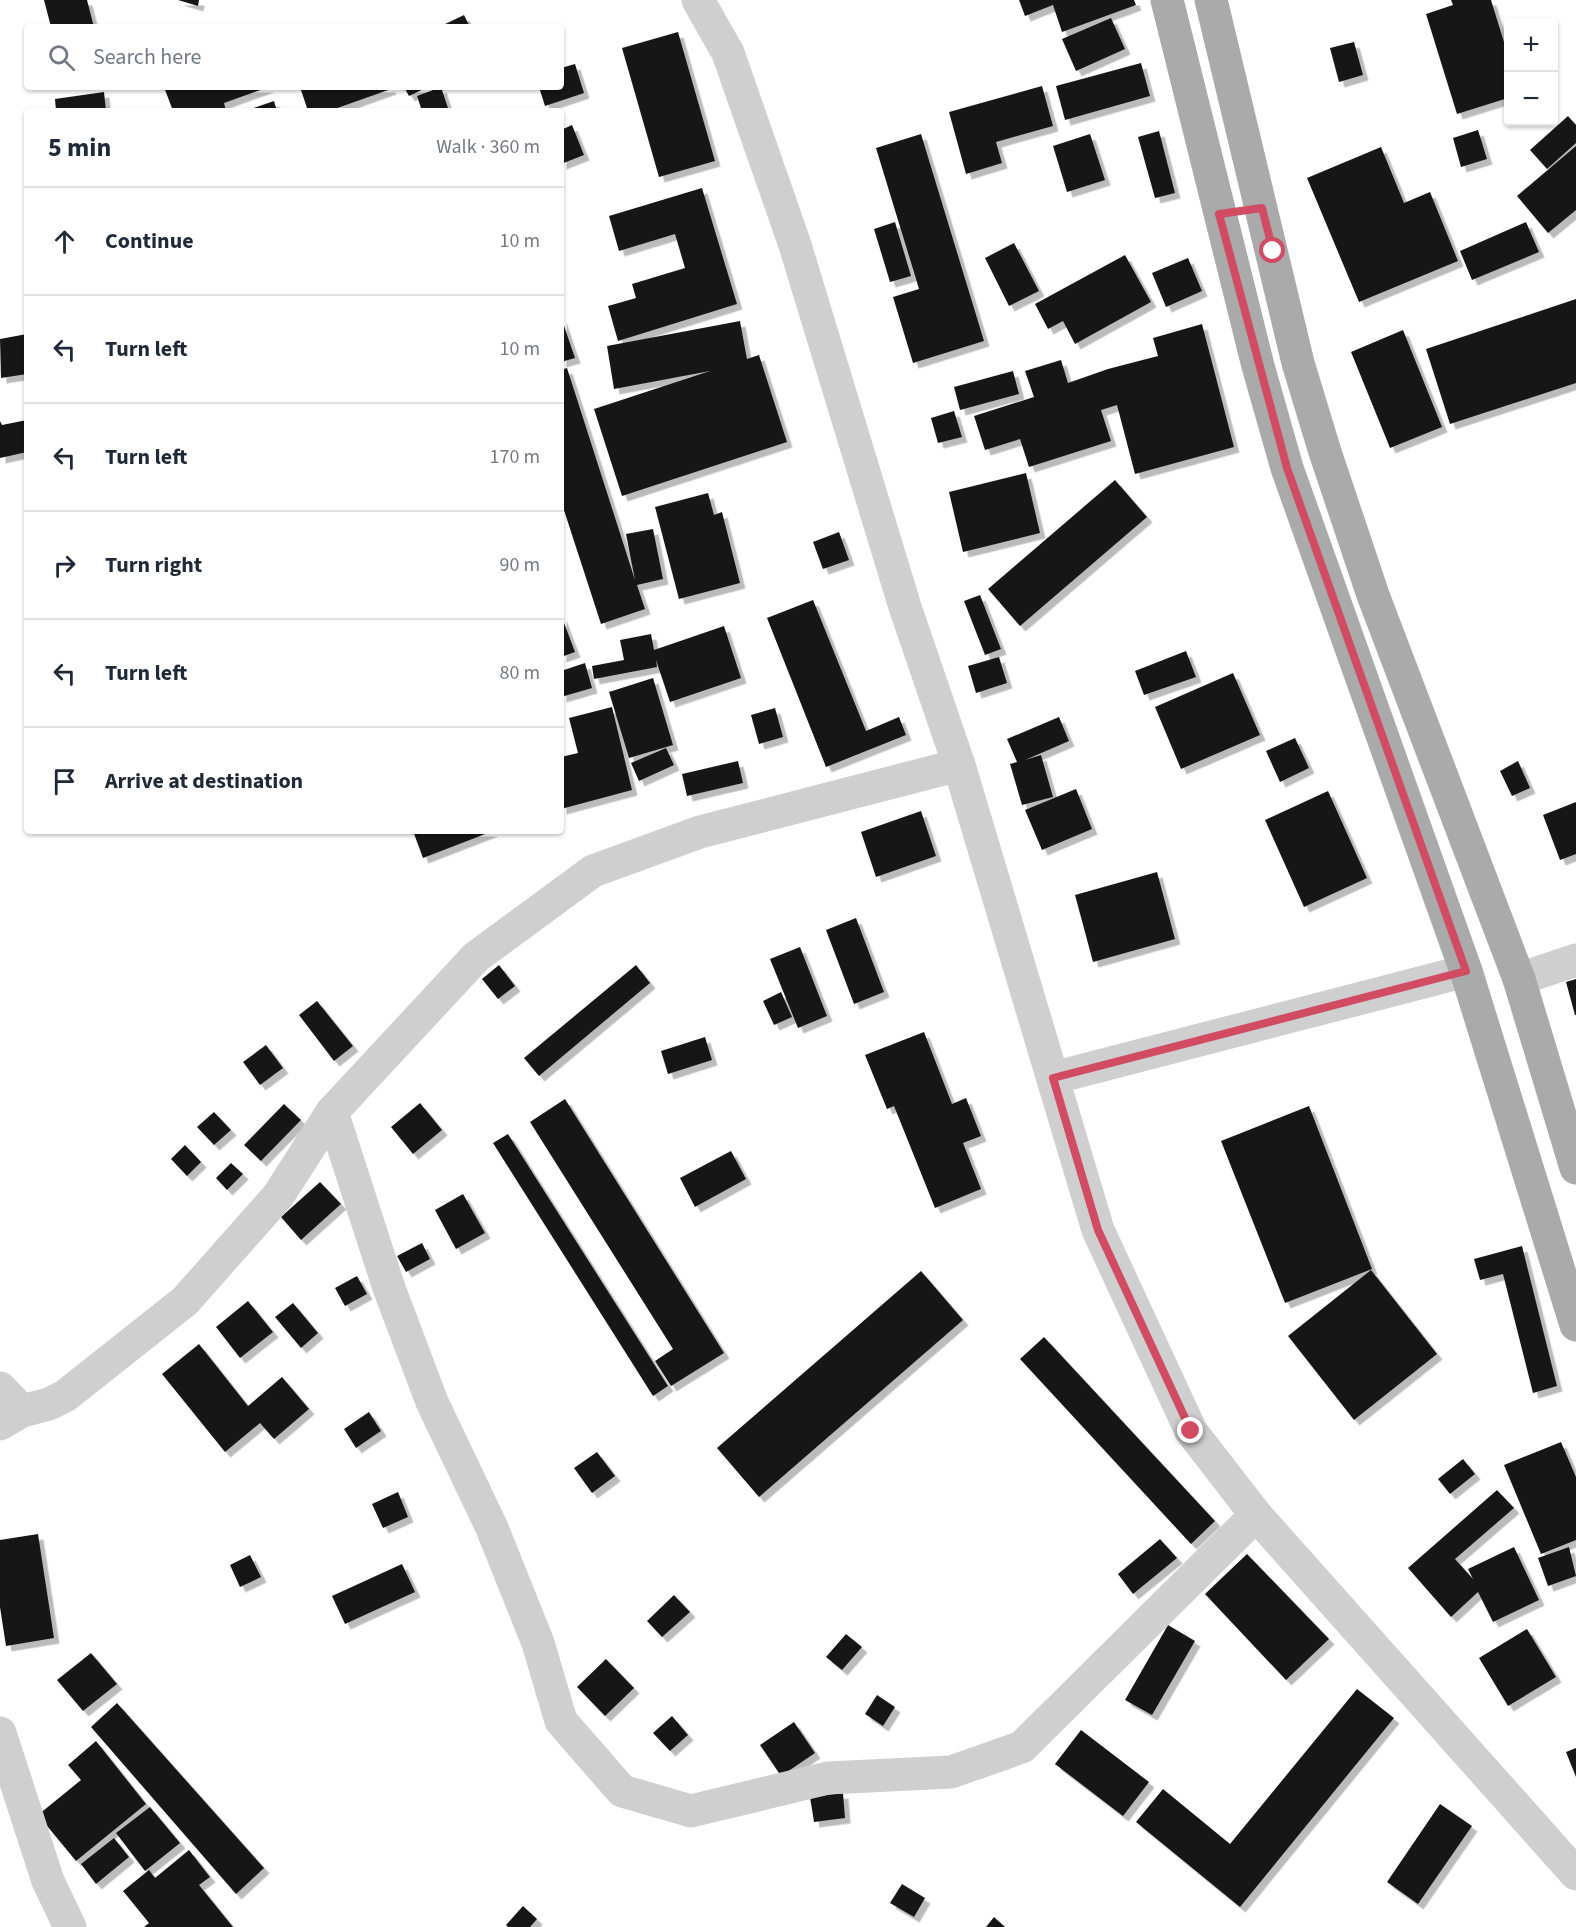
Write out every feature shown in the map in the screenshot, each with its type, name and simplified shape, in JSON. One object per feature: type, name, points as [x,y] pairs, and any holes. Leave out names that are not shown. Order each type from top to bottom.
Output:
[{"type":"main road","points":[[1167,0],[1219,214],[1287,468],[1466,971],[1576,1325]]},
{"type":"main road","points":[[1211,0],[1298,363],[1332,474],[1373,595],[1519,979],[1576,1168]]},
{"type":"main road","points":[[1219,214],[1262,208]]},
{"type":"street","points":[[698,0],[728,53],[795,245],[905,607],[959,765],[1098,1230],[1191,1431],[1256,1515],[1576,1874]]},
{"type":"street","points":[[7,1407],[49,1404],[65,1395],[185,1301],[278,1196],[332,1112],[476,957],[593,871],[700,832],[959,765]]},
{"type":"street","points":[[1519,979],[1576,960]]},
{"type":"street","points":[[1053,1078],[1466,971]]},
{"type":"street","points":[[332,1112],[393,1299],[432,1402],[496,1538],[538,1643],[561,1721],[622,1791],[691,1811],[828,1778],[951,1772],[1022,1747],[1256,1515]]},
{"type":"street","points":[[0,1733],[48,1881],[70,1927]]},
{"type":"building","points":[[44,0],[87,0],[93,24],[50,24]]},
{"type":"building","points":[[178,0],[199,0],[198,6]]},
{"type":"building","points":[[1019,0],[1134,0],[1136,5],[1062,32],[1053,5],[1025,16]]},
{"type":"building","points":[[1451,0],[1491,0],[1504,42],[1504,99],[1457,114],[1426,14],[1453,5]]},
{"type":"building","points":[[464,15],[468,24],[445,24]]},
{"type":"building","points":[[1111,18],[1125,49],[1076,71],[1062,39]]},
{"type":"building","points":[[678,32],[715,161],[659,177],[622,48]]},
{"type":"building","points":[[1354,42],[1363,75],[1339,82],[1330,48]]},
{"type":"building","points":[[1141,63],[1150,96],[1065,120],[1056,86]]},
{"type":"building","points":[[575,64],[584,93],[545,106],[540,90],[564,90],[564,67]]},
{"type":"building","points":[[1042,86],[1053,126],[996,142],[1002,163],[966,174],[949,112]]},
{"type":"building","points":[[165,90],[261,90],[224,103],[225,108],[172,108]]},
{"type":"building","points":[[301,90],[388,90],[337,108],[307,108]]},
{"type":"building","points":[[406,90],[422,90],[409,96]]},
{"type":"building","points":[[433,90],[442,90],[448,108],[421,108],[417,96]]},
{"type":"building","points":[[104,92],[106,108],[56,108],[55,99]]},
{"type":"building","points":[[274,101],[276,108],[254,108]]},
{"type":"building","points":[[1568,116],[1576,125],[1576,143],[1547,169],[1530,150]]},
{"type":"building","points":[[572,125],[584,155],[564,163],[564,129]]},
{"type":"building","points":[[1478,130],[1487,159],[1461,167],[1453,138]]},
{"type":"building","points":[[1159,131],[1175,193],[1155,198],[1138,137]]},
{"type":"building","points":[[921,134],[984,341],[913,363],[893,297],[919,289],[876,148]]},
{"type":"building","points":[[1090,134],[1105,180],[1067,192],[1053,146]]},
{"type":"building","points":[[1576,146],[1576,210],[1548,233],[1517,196]]},
{"type":"building","points":[[1381,147],[1404,203],[1430,192],[1458,261],[1359,302],[1307,178]]},
{"type":"building","points":[[702,188],[737,304],[618,341],[608,306],[636,298],[632,284],[685,268],[675,234],[619,251],[609,216]]},
{"type":"building","points":[[895,222],[911,276],[890,282],[874,229]]},
{"type":"building","points":[[1526,222],[1539,252],[1472,280],[1460,251]]},
{"type":"building","points":[[1014,243],[1039,291],[1009,306],[985,258]]},
{"type":"building","points":[[1125,255],[1151,302],[1075,344],[1063,321],[1048,329],[1035,304]]},
{"type":"building","points":[[1188,258],[1202,291],[1166,307],[1152,273]]},
{"type":"building","points":[[1576,299],[1576,383],[1450,424],[1426,349]]},
{"type":"building","points":[[740,321],[747,359],[759,355],[787,442],[622,496],[594,409],[710,371],[614,389],[607,346]]},
{"type":"building","points":[[1202,324],[1234,447],[1135,474],[1117,405],[1101,410],[1111,441],[1029,467],[1020,439],[985,450],[974,416],[1034,397],[1025,371],[1061,360],[1068,383],[1108,369],[1158,356],[1153,338]]},
{"type":"building","points":[[564,326],[575,358],[564,361]]},
{"type":"building","points":[[1403,330],[1442,427],[1390,448],[1351,352]]},
{"type":"building","points":[[24,335],[24,374],[1,378],[0,339]]},
{"type":"building","points":[[567,368],[635,580],[626,534],[653,529],[663,579],[637,585],[645,609],[601,624],[564,510],[564,369]]},
{"type":"building","points":[[1013,371],[1019,394],[960,410],[954,387]]},
{"type":"building","points":[[954,411],[962,437],[938,443],[931,418]]},
{"type":"building","points":[[0,421],[2,425],[24,421],[24,453],[0,458]]},
{"type":"building","points":[[1026,473],[1040,533],[963,552],[949,492]]},
{"type":"building","points":[[1115,480],[1147,517],[1020,626],[988,589]]},
{"type":"building","points":[[708,493],[714,515],[722,512],[740,583],[679,599],[655,507]]},
{"type":"building","points":[[839,532],[849,560],[823,569],[813,542]]},
{"type":"building","points":[[980,595],[1001,649],[985,655],[964,601]]},
{"type":"building","points":[[813,600],[866,731],[899,717],[906,735],[826,767],[767,618]]},
{"type":"building","points":[[564,623],[575,652],[564,656]]},
{"type":"building","points":[[724,626],[741,678],[670,702],[656,660],[657,667],[594,679],[592,666],[624,660],[620,640],[651,634],[654,650]]},
{"type":"building","points":[[1186,651],[1196,677],[1144,695],[1135,671]]},
{"type":"building","points":[[999,657],[1007,683],[976,693],[968,666]]},
{"type":"building","points":[[585,663],[592,688],[564,696],[564,670]]},
{"type":"building","points":[[1233,673],[1260,735],[1181,769],[1155,707]]},
{"type":"building","points":[[653,678],[673,745],[629,758],[609,692]]},
{"type":"building","points":[[612,707],[632,790],[564,808],[564,756],[578,753],[569,718]]},
{"type":"building","points":[[775,708],[783,737],[759,744],[751,715]]},
{"type":"building","points":[[1059,717],[1069,741],[1025,760],[1041,755],[1053,797],[1022,805],[1010,764],[1017,762],[1007,739]]},
{"type":"building","points":[[1295,738],[1309,768],[1280,782],[1266,751]]},
{"type":"building","points":[[666,748],[674,765],[639,781],[631,763]]},
{"type":"building","points":[[738,761],[743,783],[687,796],[682,774]]},
{"type":"building","points":[[1518,761],[1530,788],[1512,796],[1500,771]]},
{"type":"building","points":[[1076,789],[1092,829],[1042,850],[1025,810]]},
{"type":"building","points":[[1328,791],[1367,878],[1304,907],[1265,820]]},
{"type":"building","points":[[1576,802],[1576,854],[1560,860],[1543,815]]},
{"type":"building","points":[[921,811],[936,856],[876,877],[861,832]]},
{"type":"building","points":[[414,834],[485,834],[423,858]]},
{"type":"building","points":[[1157,872],[1175,939],[1093,962],[1075,895]]},
{"type":"building","points":[[856,918],[884,992],[854,1004],[826,930]]},
{"type":"building","points":[[800,947],[827,1016],[798,1028],[770,959]]},
{"type":"building","points":[[499,965],[515,986],[498,999],[482,979]]},
{"type":"building","points":[[636,965],[650,983],[539,1076],[524,1058]]},
{"type":"building","points":[[1576,979],[1576,1015],[1575,1015],[1566,982]]},
{"type":"building","points":[[781,992],[792,1017],[774,1025],[763,1001]]},
{"type":"building","points":[[317,1001],[353,1046],[334,1061],[299,1015]]},
{"type":"building","points":[[924,1032],[952,1104],[966,1098],[981,1136],[963,1143],[981,1189],[935,1208],[894,1106],[887,1109],[865,1055]]},
{"type":"building","points":[[705,1037],[712,1060],[668,1074],[661,1051]]},
{"type":"building","points":[[266,1045],[283,1068],[260,1085],[243,1062]]},
{"type":"building","points":[[565,1099],[724,1353],[671,1386],[655,1361],[673,1349],[530,1122]]},
{"type":"building","points":[[420,1103],[442,1130],[413,1154],[391,1127]]},
{"type":"building","points":[[284,1104],[301,1120],[261,1161],[244,1145]]},
{"type":"building","points":[[1309,1106],[1372,1269],[1285,1303],[1221,1141]]},
{"type":"building","points":[[214,1112],[231,1130],[214,1145],[197,1127]]},
{"type":"building","points":[[508,1134],[668,1386],[653,1396],[493,1143]]},
{"type":"building","points":[[185,1145],[201,1162],[187,1176],[171,1159]]},
{"type":"building","points":[[731,1151],[746,1179],[695,1207],[680,1178]]},
{"type":"building","points":[[231,1163],[243,1174],[227,1190],[216,1178]]},
{"type":"building","points":[[320,1182],[341,1204],[301,1240],[281,1217]]},
{"type":"building","points":[[463,1194],[485,1233],[456,1249],[435,1210]]},
{"type":"building","points":[[422,1243],[430,1259],[406,1272],[397,1256]]},
{"type":"building","points":[[1522,1246],[1557,1386],[1533,1393],[1503,1274],[1480,1280],[1474,1259]]},
{"type":"building","points":[[1371,1270],[1437,1354],[1354,1420],[1288,1336]]},
{"type":"building","points":[[921,1271],[963,1320],[759,1497],[717,1448]]},
{"type":"building","points":[[357,1276],[367,1294],[345,1306],[335,1288]]},
{"type":"building","points":[[248,1301],[273,1332],[240,1358],[216,1327]]},
{"type":"building","points":[[293,1303],[318,1333],[301,1348],[275,1317]]},
{"type":"building","points":[[1044,1337],[1215,1521],[1191,1544],[1020,1359]]},
{"type":"building","points":[[199,1344],[248,1406],[282,1377],[309,1409],[274,1439],[260,1423],[225,1452],[162,1374]]},
{"type":"building","points":[[369,1412],[381,1431],[356,1448],[344,1429]]},
{"type":"building","points":[[1561,1442],[1576,1477],[1576,1540],[1541,1554],[1504,1465]]},
{"type":"building","points":[[597,1452],[615,1476],[592,1493],[574,1468]]},
{"type":"building","points":[[1463,1459],[1475,1474],[1450,1494],[1438,1479]]},
{"type":"building","points":[[1497,1490],[1514,1508],[1455,1559],[1473,1579],[1468,1569],[1514,1547],[1539,1600],[1493,1622],[1478,1592],[1451,1617],[1408,1568]]},
{"type":"building","points":[[398,1492],[408,1517],[383,1528],[372,1504]]},
{"type":"building","points":[[38,1534],[54,1638],[6,1646],[0,1607],[0,1540]]},
{"type":"building","points":[[1160,1539],[1177,1558],[1133,1594],[1118,1574]]},
{"type":"building","points":[[1569,1547],[1576,1576],[1548,1586],[1538,1558]]},
{"type":"building","points":[[1247,1554],[1329,1639],[1286,1680],[1205,1594]]},
{"type":"building","points":[[250,1555],[261,1577],[240,1587],[230,1565]]},
{"type":"building","points":[[402,1564],[415,1592],[345,1624],[332,1596]]},
{"type":"building","points":[[674,1595],[690,1612],[662,1637],[647,1621]]},
{"type":"building","points":[[1168,1625],[1195,1641],[1152,1715],[1125,1700]]},
{"type":"building","points":[[1527,1629],[1556,1677],[1508,1706],[1479,1658]]},
{"type":"building","points":[[846,1634],[862,1647],[842,1670],[826,1657]]},
{"type":"building","points":[[91,1653],[117,1684],[83,1711],[57,1680]]},
{"type":"building","points":[[606,1659],[634,1688],[605,1716],[577,1687]]},
{"type":"building","points":[[1357,1689],[1394,1718],[1240,1907],[1136,1822],[1163,1789],[1230,1844]]},
{"type":"building","points":[[877,1695],[895,1707],[883,1726],[865,1714]]},
{"type":"building","points":[[117,1703],[264,1868],[236,1894],[91,1727]]},
{"type":"building","points":[[672,1716],[688,1735],[670,1751],[653,1733]]},
{"type":"building","points":[[794,1722],[815,1753],[781,1776],[760,1745]]},
{"type":"building","points":[[1081,1730],[1149,1782],[1123,1816],[1055,1764]]},
{"type":"building","points":[[96,1741],[146,1804],[76,1861],[38,1815],[81,1780],[68,1765]]},
{"type":"building","points":[[1576,1748],[1576,1777],[1566,1752]]},
{"type":"building","points":[[843,1793],[845,1818],[814,1822],[810,1797]]},
{"type":"building","points":[[1440,1804],[1472,1826],[1418,1904],[1387,1882]]},
{"type":"building","points":[[150,1807],[180,1843],[145,1871],[116,1833]]},
{"type":"building","points":[[114,1838],[129,1857],[96,1884],[81,1864]]},
{"type":"building","points":[[189,1850],[210,1877],[199,1885],[233,1927],[144,1927],[149,1923],[123,1891],[149,1870],[155,1878]]},
{"type":"building","points":[[902,1884],[925,1898],[914,1917],[890,1903]]},
{"type":"building","points":[[523,1906],[537,1919],[530,1927],[508,1927],[506,1925]]},
{"type":"building","points":[[994,1917],[1005,1927],[986,1927]]},
{"type":"route","points":[[1191,1431],[1098,1230],[1053,1078],[1466,971],[1287,468],[1219,214],[1262,208],[1273,251]]}]
